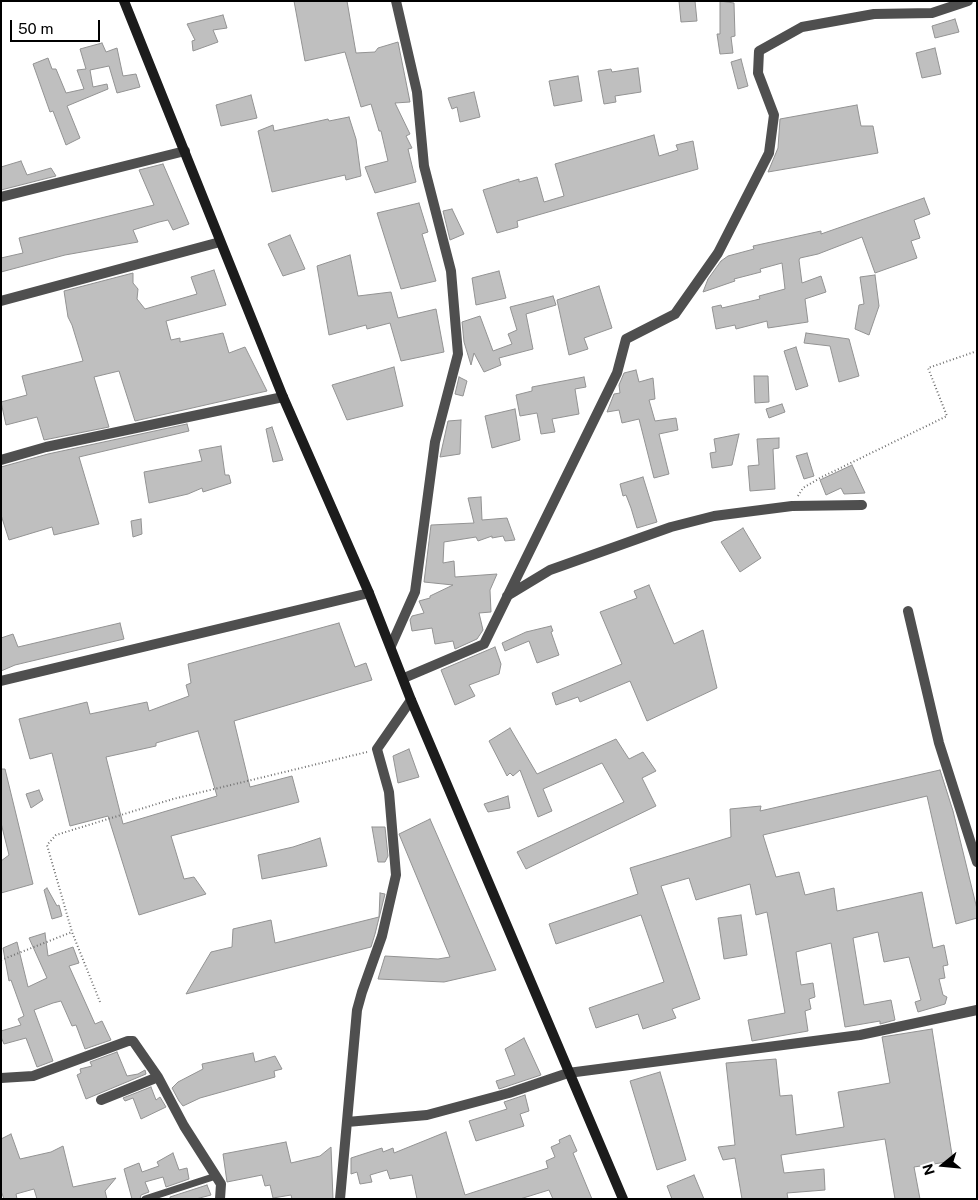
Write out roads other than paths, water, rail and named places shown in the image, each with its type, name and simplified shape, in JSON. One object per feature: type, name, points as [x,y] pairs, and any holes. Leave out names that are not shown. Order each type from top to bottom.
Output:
[{"type":"main road","points":[[124,1],[283,397],[369,593],[404,678],[411,700],[622,1199]]},
{"type":"street","points":[[391,646],[415,592],[435,442],[458,354],[451,271],[424,166],[416,92],[396,1]]},
{"type":"street","points":[[404,678],[484,644],[617,373],[626,339],[675,314],[718,253],[769,154],[774,115],[758,73],[759,51],[802,27],[874,14],[932,13],[968,1]]},
{"type":"street","points":[[1,197],[185,151]]},
{"type":"street","points":[[1,301],[220,242]]},
{"type":"street","points":[[1,460],[46,447],[283,397]]},
{"type":"street","points":[[508,596],[550,570],[671,527],[714,516],[792,506],[862,505]]},
{"type":"street","points":[[1,680],[369,593]]},
{"type":"street","points":[[908,611],[938,743],[977,862]]},
{"type":"street","points":[[340,1199],[358,1010],[362,992],[382,936],[396,875],[389,792],[377,749],[411,700]]},
{"type":"street","points":[[347,1122],[427,1115],[509,1093],[568,1073],[860,1035],[977,1010]]},
{"type":"street","points":[[1,1078],[32,1076],[128,1041],[133,1041],[158,1077],[184,1126],[221,1184],[220,1199]]},
{"type":"street","points":[[100,1100],[158,1077]]},
{"type":"lane","points":[[145,1199],[216,1176]]}]
